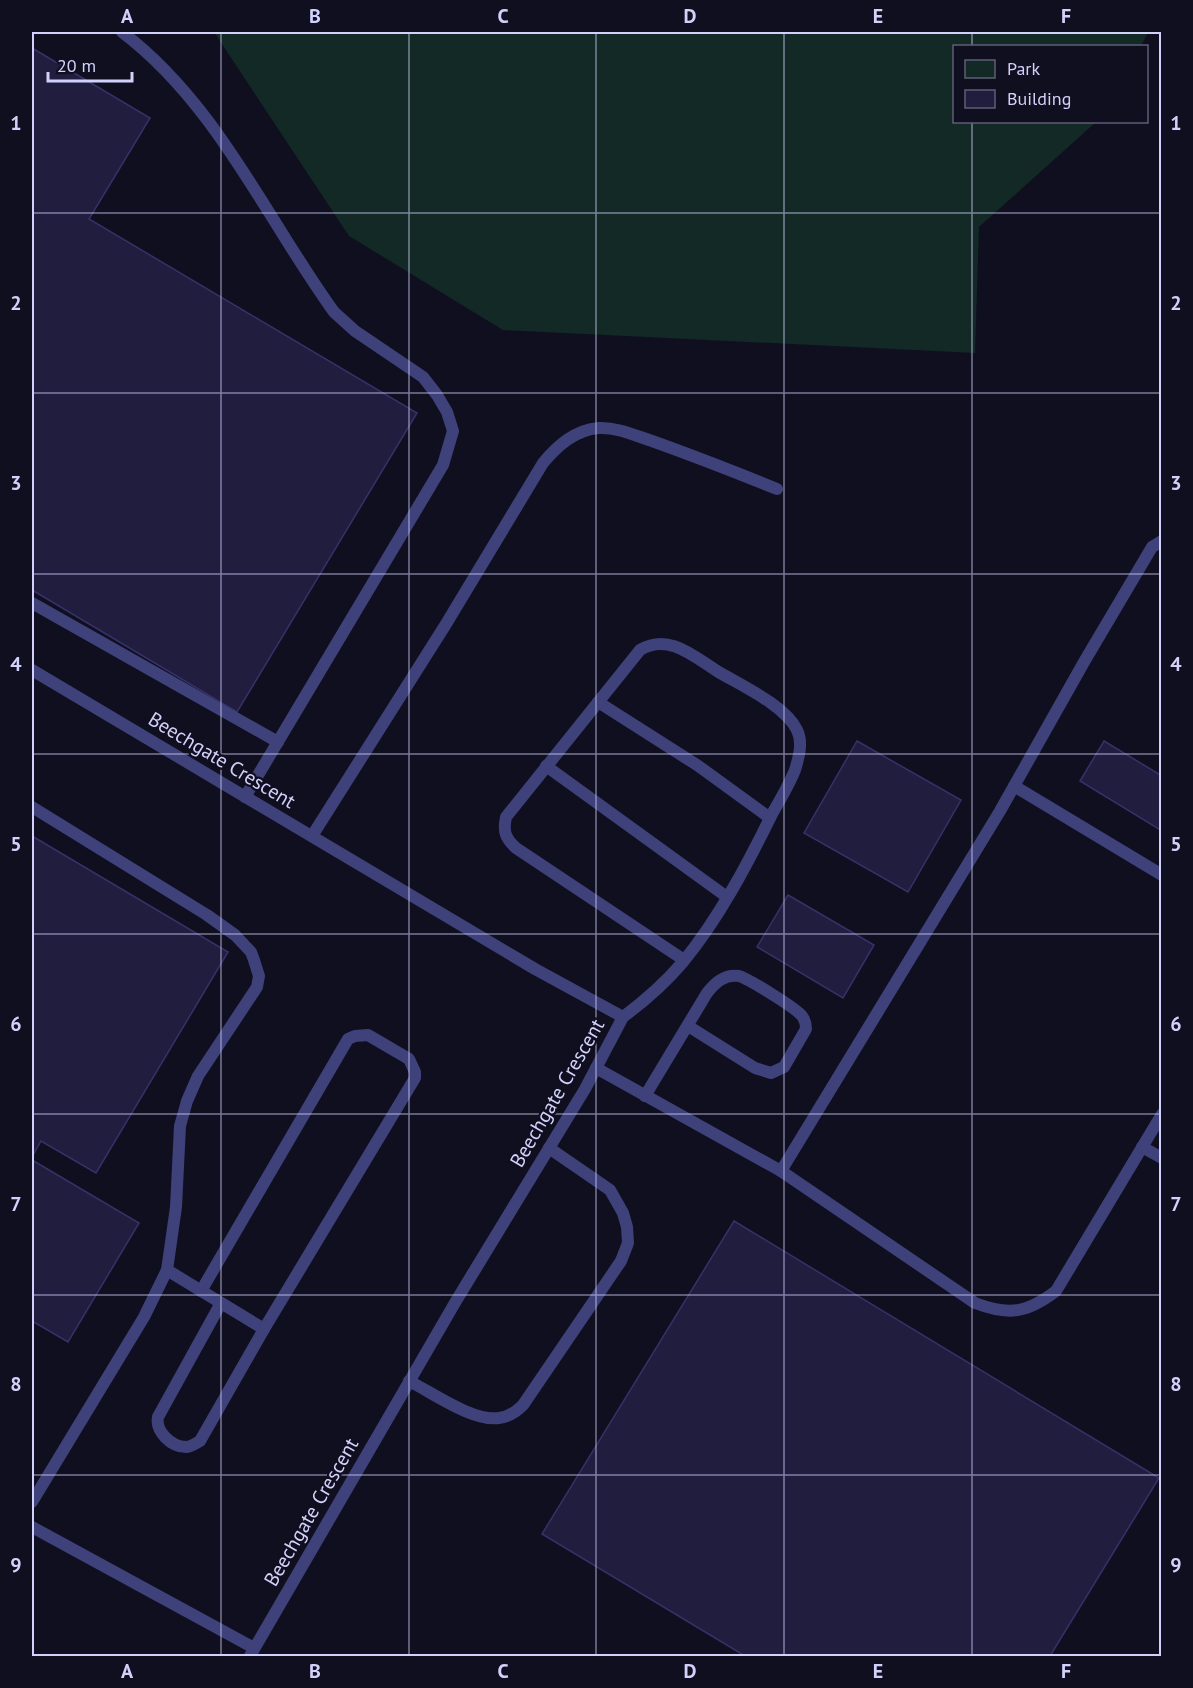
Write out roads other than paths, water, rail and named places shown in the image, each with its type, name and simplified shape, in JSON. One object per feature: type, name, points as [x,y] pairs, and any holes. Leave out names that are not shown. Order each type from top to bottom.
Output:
[{"type":"lane","points":[[122,32],[153,56],[208,120],[334,312],[355,331],[423,378],[447,412],[453,431],[443,465],[245,796]]},
{"type":"lane","points":[[312,836],[446,624],[537,473],[556,447],[570,437],[587,430],[600,428],[621,430],[690,454],[777,489]]},
{"type":"lane","points":[[782,1171],[1014,786],[1152,547],[1161,541]]},
{"type":"lane","points":[[32,603],[278,742]]},
{"type":"lane","points":[[624,1017],[657,991],[684,960],[727,897],[794,771],[800,748],[798,731],[789,719],[766,701],[675,645],[655,643],[640,650],[506,817],[504,826],[508,840],[516,848],[684,960]]},
{"type":"lane","name":"Beechgate Crescent","points":[[32,670],[536,969],[624,1017],[252,1652]]},
{"type":"lane","points":[[598,702],[697,765],[770,818]]},
{"type":"lane","points":[[546,766],[727,897]]},
{"type":"lane","points":[[1014,786],[1161,875]]},
{"type":"lane","points":[[32,807],[216,922],[251,952],[259,976],[257,987],[198,1076],[184,1109],[180,1126],[176,1207],[167,1270],[144,1317],[32,1502]]},
{"type":"lane","points":[[645,1096],[715,982],[740,976],[800,1013],[806,1029],[784,1067],[771,1073],[755,1068],[688,1026]]},
{"type":"lane","points":[[201,1291],[348,1039],[368,1035],[409,1059],[415,1072],[415,1078],[264,1329],[200,1441],[186,1447],[162,1434],[156,1423],[221,1303]]},
{"type":"lane","points":[[596,1068],[782,1171],[975,1303],[989,1309],[1007,1312],[1038,1305],[1056,1291],[1161,1114]]},
{"type":"lane","points":[[1142,1147],[1161,1158]]},
{"type":"lane","points":[[409,1381],[474,1415],[491,1419],[513,1414],[523,1406],[621,1261],[628,1243],[627,1227],[623,1213],[610,1190],[549,1148]]},
{"type":"lane","points":[[167,1270],[264,1329]]},
{"type":"lane","points":[[32,1527],[252,1652]]}]
